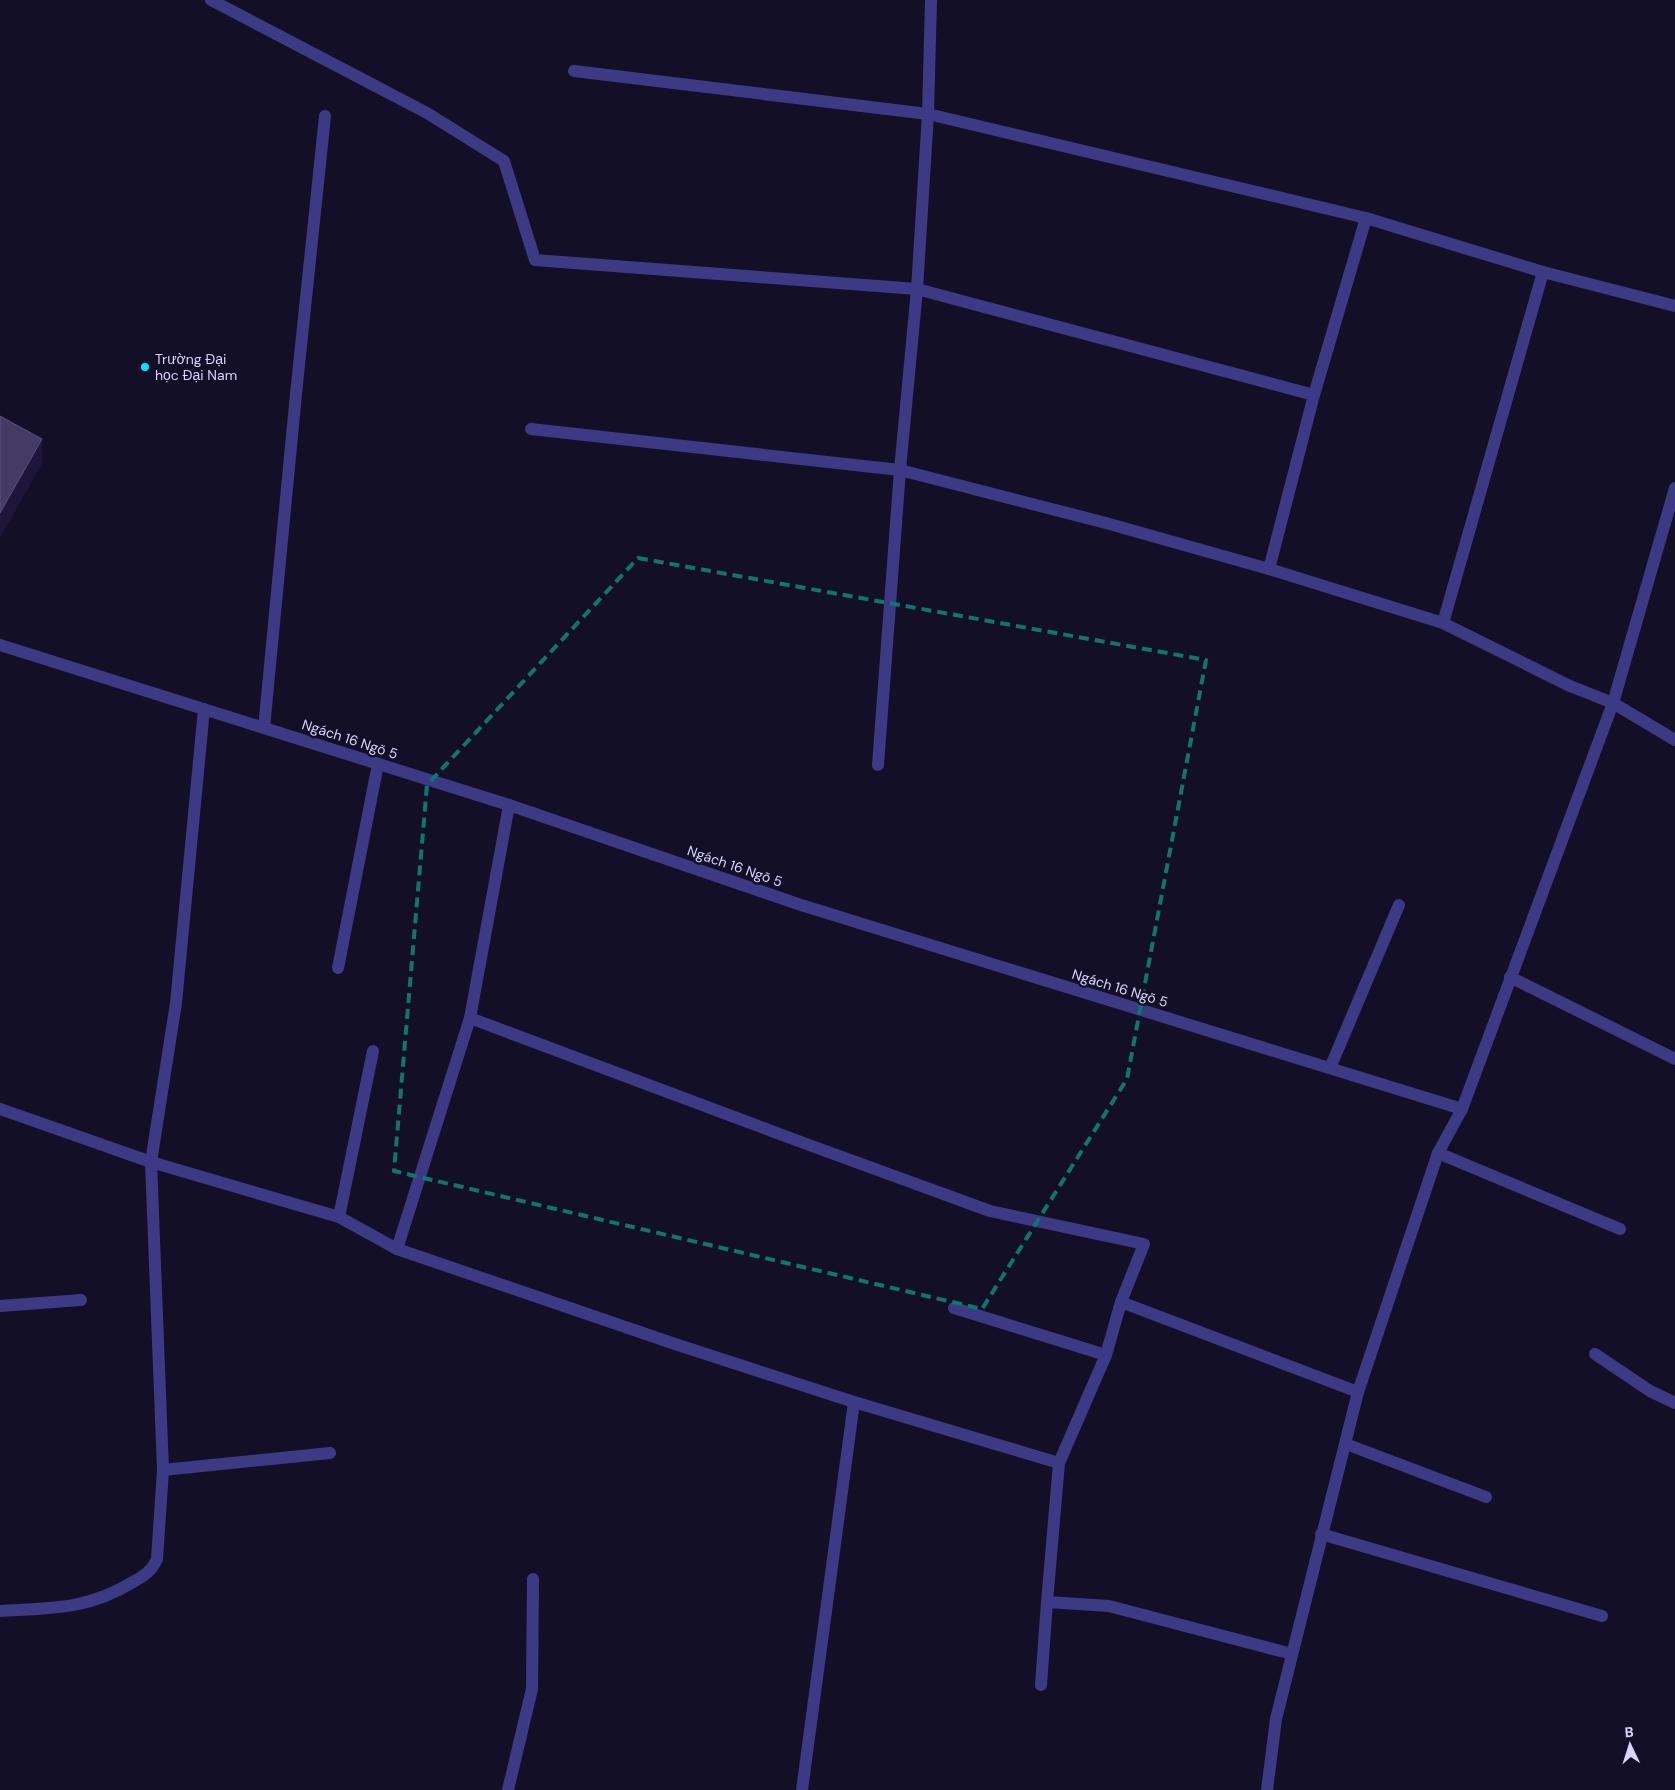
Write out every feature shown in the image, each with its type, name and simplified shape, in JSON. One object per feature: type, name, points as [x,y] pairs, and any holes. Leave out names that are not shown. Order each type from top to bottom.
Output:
[{"type":"lane","points":[[211,0],[427,113],[504,161],[535,260],[917,290],[1314,396]]},
{"type":"lane","points":[[878,765],[900,470],[917,290],[928,114],[931,0]]},
{"type":"lane","points":[[574,71],[928,114],[1366,218],[1543,272],[1675,306]]},
{"type":"lane","points":[[264,728],[325,116]]},
{"type":"lane","points":[[1269,569],[1314,396],[1366,218]]},
{"type":"lane","points":[[1443,623],[1543,272]]},
{"type":"lane","points":[[531,429],[900,470],[1106,523],[1269,569],[1443,623],[1570,686],[1613,703],[1675,740]]},
{"type":"lane","points":[[1267,1790],[1276,1719],[1358,1392],[1438,1153],[1462,1109],[1613,703],[1675,488]]},
{"type":"lane","name":"Ngách 16 Ngõ 5","points":[[0,645],[508,805],[801,904],[1462,1109]]},
{"type":"lane","points":[[0,1611],[68,1607],[84,1604],[124,1588],[154,1568],[157,1559],[163,1470],[151,1162],[176,1003],[204,709]]},
{"type":"lane","points":[[338,968],[378,764]]},
{"type":"lane","points":[[397,1249],[470,1018],[508,805]]},
{"type":"lane","points":[[1330,1068],[1399,905]]},
{"type":"lane","points":[[1510,977],[1675,1058]]},
{"type":"lane","points":[[470,1018],[990,1211],[1144,1244],[1121,1302],[1106,1355],[1059,1463],[1042,1685]]},
{"type":"lane","points":[[339,1217],[373,1051]]},
{"type":"lane","points":[[0,1109],[151,1162],[339,1217],[397,1249],[620,1326],[854,1402],[1059,1463]]},
{"type":"lane","points":[[1438,1153],[1620,1229]]},
{"type":"lane","points":[[0,1306],[81,1300]]},
{"type":"lane","points":[[1121,1302],[1358,1392]]},
{"type":"lane","points":[[954,1308],[1106,1355]]},
{"type":"lane","points":[[1596,1354],[1650,1392],[1675,1403]]},
{"type":"lane","points":[[802,1790],[854,1402]]},
{"type":"lane","points":[[1346,1444],[1486,1497]]},
{"type":"lane","points":[[163,1470],[330,1453]]},
{"type":"lane","points":[[1321,1534],[1602,1616]]},
{"type":"lane","points":[[508,1790],[532,1689],[532,1579]]},
{"type":"lane","points":[[1047,1602],[1109,1606],[1292,1654]]},
{"type":"highlighted area","points":[[638,558],[1206,660],[1127,1079],[982,1309],[394,1171],[427,785]]},
{"type":"building","points":[[0,416],[42,439],[0,513]]},
{"type":"place","name":"Trường Đại học Đại Nam","points":[[145,367]]}]
